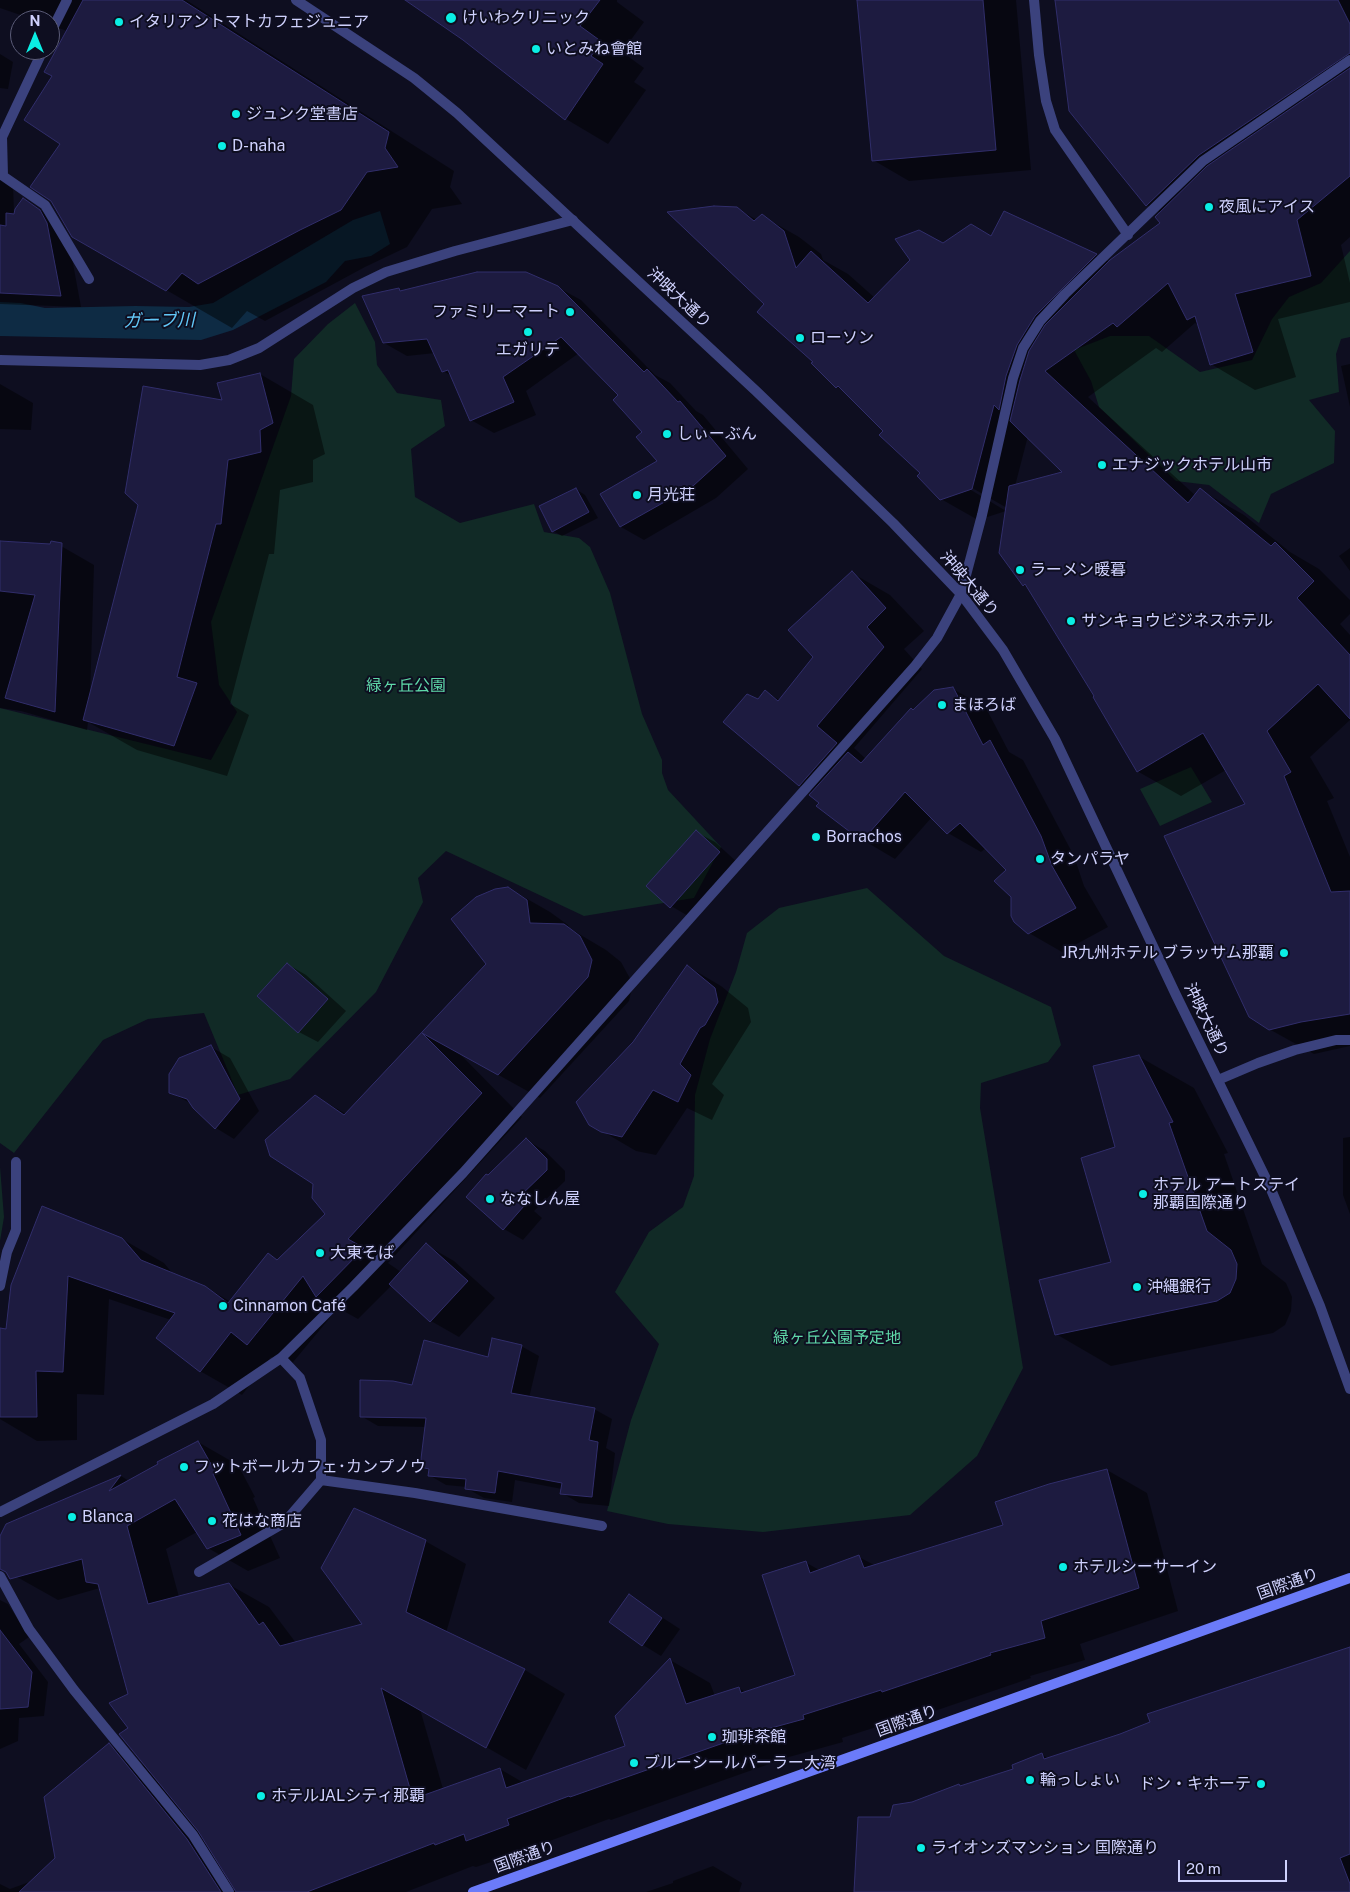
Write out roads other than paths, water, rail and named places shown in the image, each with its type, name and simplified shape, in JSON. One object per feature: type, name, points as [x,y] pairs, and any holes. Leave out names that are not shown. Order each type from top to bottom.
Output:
[{"type":"main road","name":"国際通り","points":[[473,1892],[1350,1578]]},
{"type":"street","points":[[60,14],[67,0]]},
{"type":"street","name":"沖映大通り","points":[[296,0],[414,78],[457,113],[894,523],[961,594],[1003,650],[1055,739],[1270,1186],[1320,1306],[1350,1389]]},
{"type":"street","points":[[1034,0],[1039,56],[1046,101],[1055,130],[1128,235]]},
{"type":"street","points":[[37,60],[2,137],[3,176],[45,205],[89,279]]},
{"type":"street","points":[[0,1512],[213,1404],[281,1358],[353,1287],[463,1173],[915,666],[937,638],[961,594],[982,516],[1013,378],[1023,348],[1040,321],[1065,294],[1203,161],[1350,60]]},
{"type":"street","points":[[0,360],[200,364],[228,360],[259,348],[353,288],[386,272],[455,251],[573,220]]},
{"type":"street","points":[[1218,1080],[1295,1050],[1336,1040],[1350,1040]]},
{"type":"street","points":[[0,1286],[7,1252],[16,1230],[16,1162]]},
{"type":"street","points":[[199,1572],[284,1523],[321,1480],[321,1440],[300,1378],[281,1358]]},
{"type":"street","points":[[321,1480],[414,1493],[602,1526]]},
{"type":"street","points":[[0,1576],[30,1629],[74,1690],[193,1835],[229,1892]]},
{"type":"water","name":"ガーブ川","points":[[380,211],[390,244],[371,256],[345,261],[326,282],[233,330],[201,340],[0,336],[0,302],[21,303],[45,308],[189,307],[213,303],[353,220]]},
{"type":"place","name":"けいわクリニック","points":[[451,18]]},
{"type":"place","name":"イタリアントマトカフェジュニア","points":[[119,22]]},
{"type":"place","name":"いとみね會館","points":[[536,49]]},
{"type":"place","name":"ジュンク堂書店","points":[[236,114]]},
{"type":"place","name":"D-naha","points":[[222,146]]},
{"type":"place","name":"夜風にアイス","points":[[1209,207]]},
{"type":"place","name":"ファミリーマート","points":[[570,312]]},
{"type":"place","name":"エガリテ","points":[[528,332]]},
{"type":"place","name":"ローソン","points":[[800,338]]},
{"type":"place","name":"しぃーぶん","points":[[667,434]]},
{"type":"place","name":"エナジックホテル山市","points":[[1102,465]]},
{"type":"place","name":"月光荘","points":[[637,495]]},
{"type":"place","name":"ラーメン暖暮","points":[[1020,570]]},
{"type":"place","name":"サンキョウビジネスホテル","points":[[1071,621]]},
{"type":"place","name":"まほろば","points":[[942,705]]},
{"type":"place","name":"Borrachos","points":[[816,837]]},
{"type":"place","name":"タンパラヤ","points":[[1040,859]]},
{"type":"place","name":"JR九州ホテル ブラッサム那覇","points":[[1284,953]]},
{"type":"place","name":"ホテル アートステイ 那覇国際通り","points":[[1143,1194]]},
{"type":"place","name":"ななしん屋","points":[[490,1199]]},
{"type":"place","name":"大東そば","points":[[320,1253]]},
{"type":"place","name":"沖縄銀行","points":[[1137,1287]]},
{"type":"place","name":"Cinnamon Café","points":[[223,1306]]},
{"type":"place","name":"フットボールカフェ･カンプノウ","points":[[184,1467]]},
{"type":"place","name":"Blanca","points":[[72,1517]]},
{"type":"place","name":"花はな商店","points":[[212,1521]]},
{"type":"place","name":"ホテルシーサーイン","points":[[1063,1567]]},
{"type":"place","name":"珈琲茶館","points":[[712,1737]]},
{"type":"place","name":"ブルーシールパーラー大湾","points":[[634,1763]]},
{"type":"place","name":"輪っしょい","points":[[1030,1780]]},
{"type":"place","name":"ドン・キホーテ","points":[[1261,1784]]},
{"type":"place","name":"ホテルJALシティ那覇","points":[[261,1796]]},
{"type":"place","name":"ライオンズマンション 国際通り","points":[[921,1848]]},
{"type":"park label","name":"緑ヶ丘公園","points":[[406,686]]},
{"type":"park label","name":"緑ヶ丘公園予定地","points":[[837,1338]]}]
